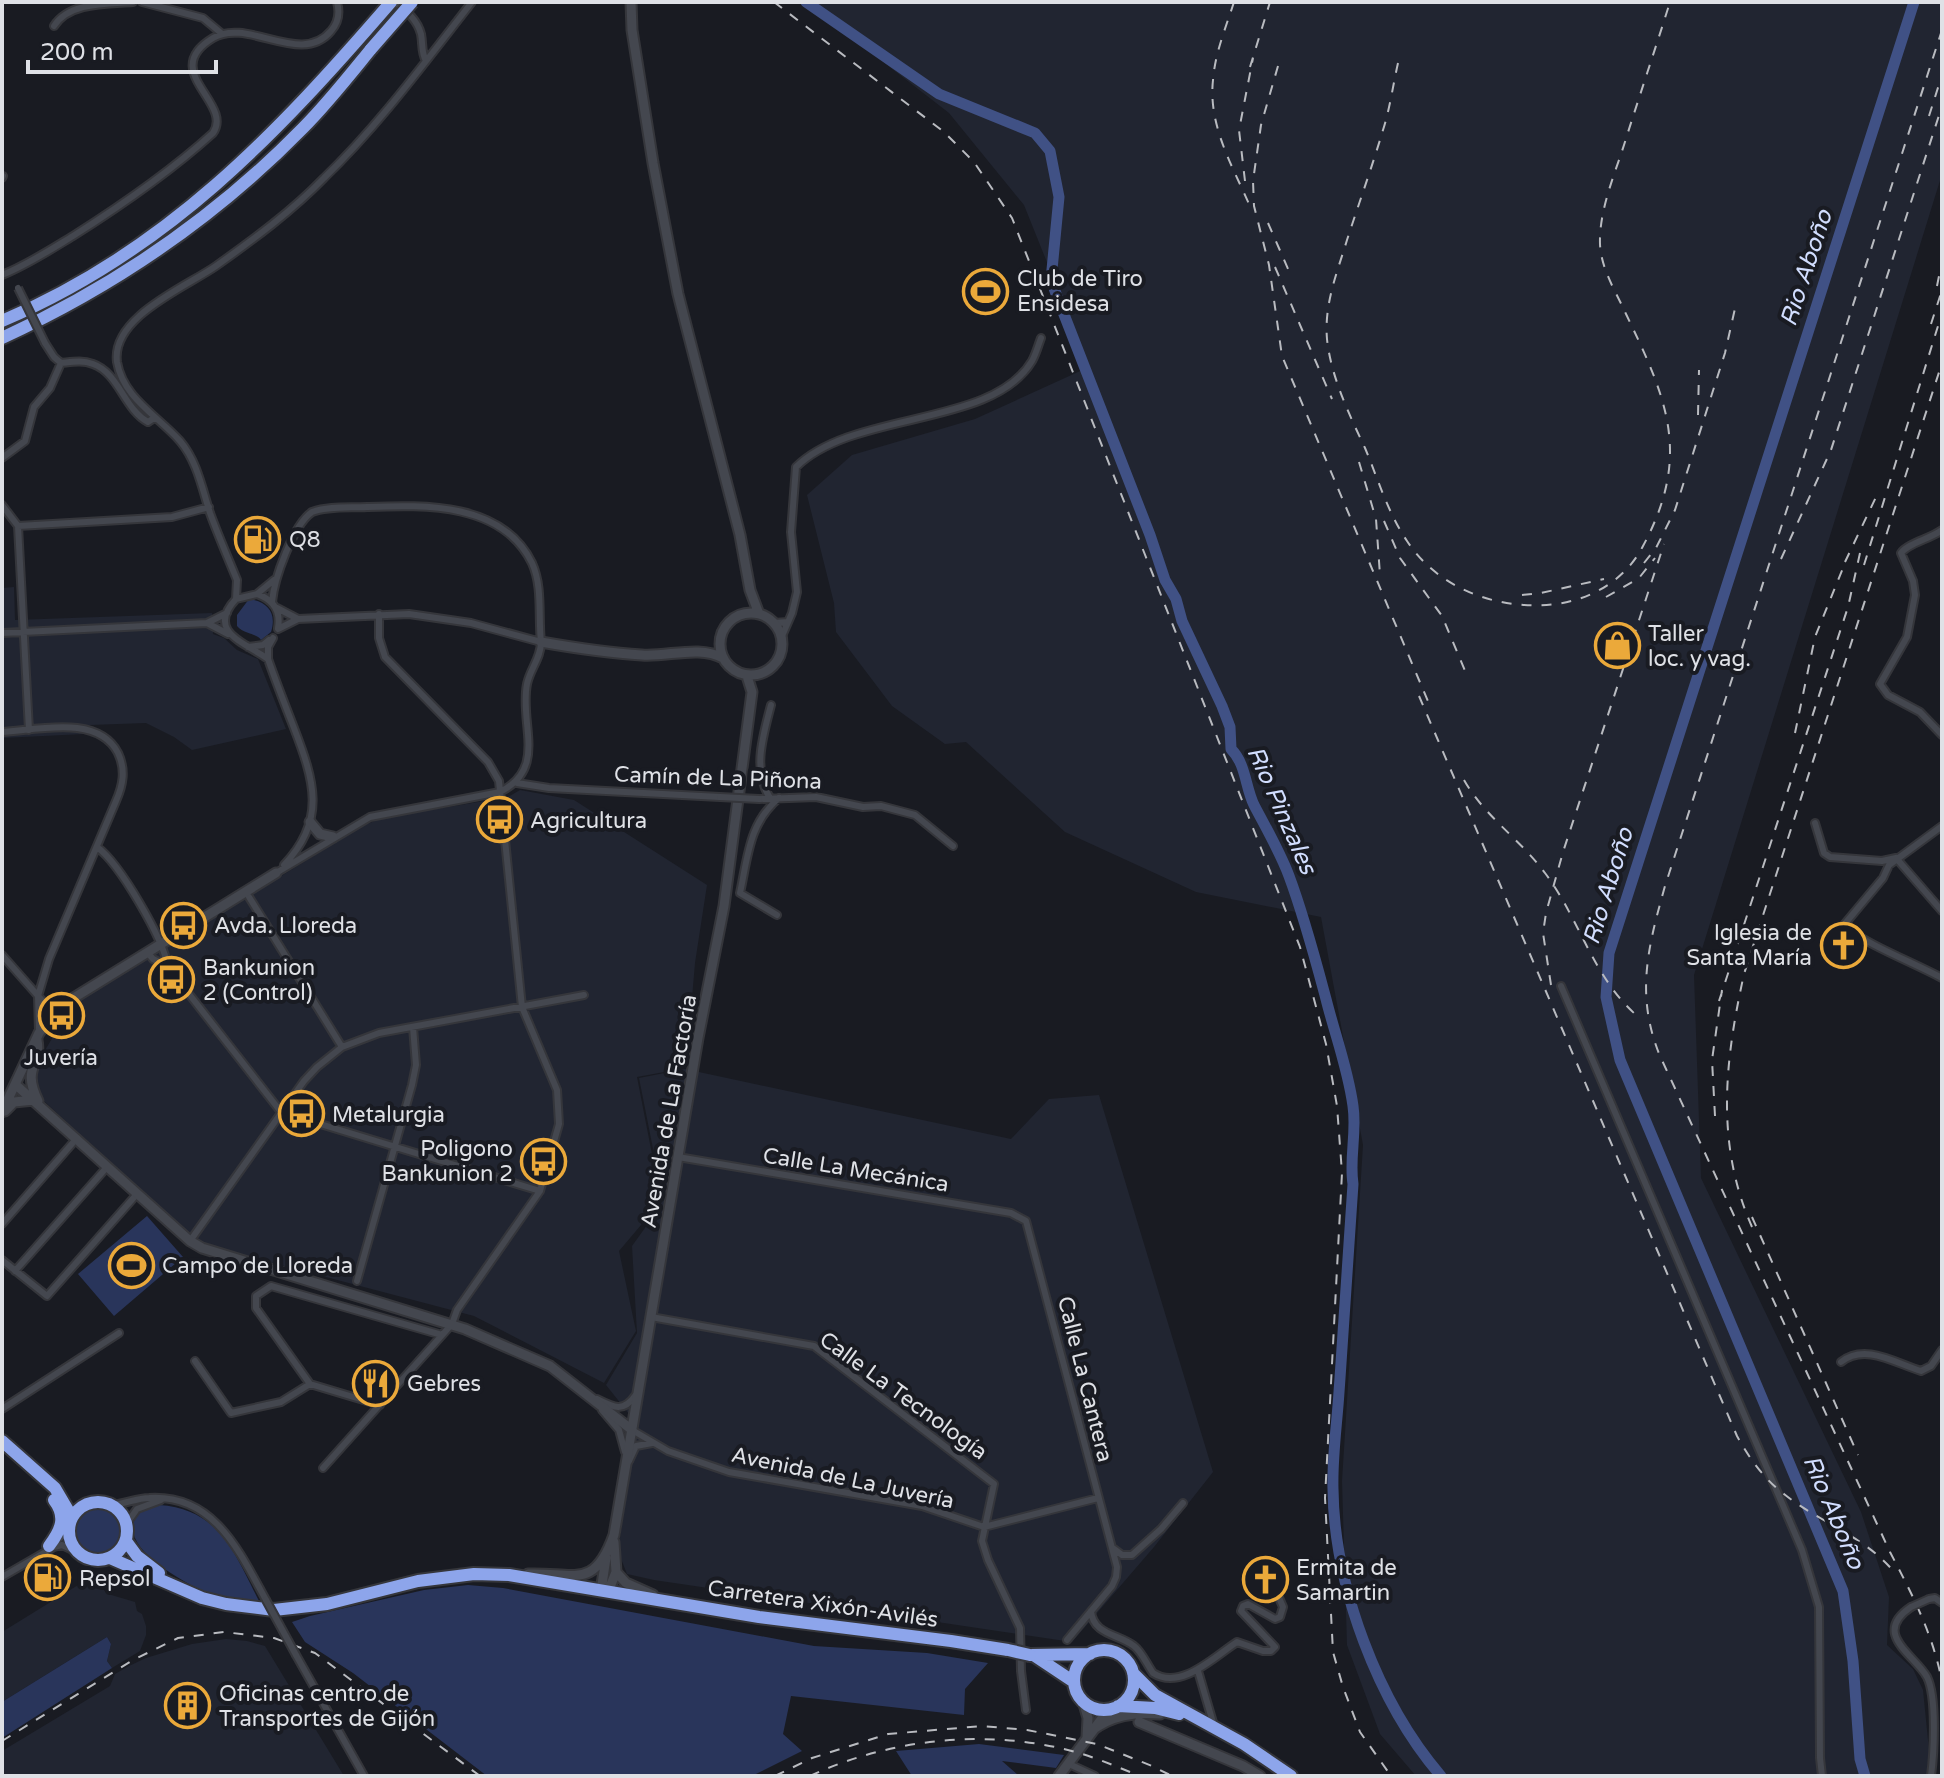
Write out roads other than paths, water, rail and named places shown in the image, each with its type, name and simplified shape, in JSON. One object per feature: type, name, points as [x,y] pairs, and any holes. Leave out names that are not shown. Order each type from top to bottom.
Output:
[{"type":"highway","points":[[2,321],[69,288],[143,243],[191,207],[256,151],[393,2]]},
{"type":"highway","points":[[2,338],[115,280],[200,221],[304,127],[412,2]]},
{"type":"highway","points":[[2,1441],[55,1488],[74,1499],[94,1502],[112,1505],[122,1514],[127,1523],[126,1541],[121,1550],[101,1560],[88,1559],[79,1553],[73,1547],[69,1531],[72,1517],[82,1507],[94,1502]]},
{"type":"highway","points":[[33,1467],[39,1483],[58,1505],[63,1521],[61,1530],[46,1549]]},
{"type":"highway","points":[[55,1488],[72,1517]]},
{"type":"highway","name":"Carretera Xixón-Avilés","points":[[126,1541],[137,1556],[177,1587]]},
{"type":"highway","name":"Carretera Xixón-Avilés","points":[[110,1558],[226,1604],[274,1610],[327,1604],[418,1581],[474,1574],[509,1575],[759,1617],[951,1641],[1031,1655],[1090,1654]]},
{"type":"highway","points":[[1113,1708],[1130,1694],[1134,1684],[1133,1673],[1120,1654],[1099,1650],[1081,1661],[1076,1671],[1074,1682],[1083,1701],[1099,1710],[1164,1709],[1215,1729]]},
{"type":"highway","name":"Carretera Xixón-Avilés","points":[[1031,1655],[1074,1682]]},
{"type":"highway","points":[[1133,1673],[1155,1695],[1244,1744],[1291,1776]]},
{"type":"street","points":[[54,26],[62,17],[77,9],[133,2]]},
{"type":"street","points":[[142,2],[203,18],[221,33]]},
{"type":"street","points":[[2,275],[65,241],[146,188],[213,133],[218,127],[218,117],[197,84],[193,69],[198,51],[221,33],[233,32],[291,43],[323,39],[339,17],[337,2]]},
{"type":"street","points":[[393,2],[413,17],[421,35],[422,56],[426,61]]},
{"type":"street","points":[[207,623],[227,613],[236,599],[237,580],[190,457],[180,441],[136,398],[121,374],[117,360],[118,346],[128,326],[140,315],[214,267],[304,197],[361,139],[472,2]]},
{"type":"street","points":[[631,2],[632,30],[678,294],[740,535],[750,590],[759,614]]},
{"type":"street","points":[[10,272],[54,357],[61,363],[81,361],[101,368],[133,411],[148,422],[154,418]]},
{"type":"street","points":[[782,636],[797,592],[791,532],[796,467],[845,436],[942,411],[1000,390],[1027,367],[1041,338]]},
{"type":"street","points":[[2,458],[25,441],[34,407],[50,388],[61,363]]},
{"type":"street","points":[[2,505],[18,526],[29,730]]},
{"type":"street","points":[[18,526],[172,517],[209,507]]},
{"type":"street","points":[[2,1112],[38,1036],[59,1007],[276,873],[333,837],[380,814],[500,792],[517,783],[523,775],[529,748],[526,687],[541,651],[541,642],[535,572],[530,560],[508,532],[473,514],[426,507],[320,509],[312,512],[300,525],[276,578],[274,605],[280,620],[268,647],[268,659],[312,779],[313,807],[300,845],[276,873]]},
{"type":"street","points":[[1942,530],[1928,540],[1906,546],[1901,553],[1913,581],[1915,595],[1907,637],[1880,684],[1888,695],[1920,712],[1942,735]]},
{"type":"street","points":[[236,599],[254,594],[276,578]]},
{"type":"street","points":[[237,580],[254,594],[298,619]]},
{"type":"street","points":[[741,615],[750,590]]},
{"type":"street","points":[[227,613],[227,629],[232,638]]},
{"type":"street","points":[[278,629],[298,619],[379,614],[440,617],[541,642],[602,653],[705,652],[723,658]]},
{"type":"street","points":[[323,1468],[452,1324],[457,1310],[540,1191],[559,1124],[554,1081],[522,1007],[497,776],[488,762],[385,657],[379,638],[379,614]]},
{"type":"street","points":[[759,614],[774,623],[782,636],[783,645],[778,662],[764,673],[747,676],[733,670],[723,658],[720,642],[726,625],[741,615],[759,614]]},
{"type":"street","points":[[774,623],[788,622]]},
{"type":"street","points":[[2,633],[207,623],[218,626],[268,659]]},
{"type":"street","points":[[248,647],[263,645],[273,638]]},
{"type":"street","points":[[705,652],[720,642]]},
{"type":"street","name":"Avenida de La Factoría","points":[[752,692],[764,673]]},
{"type":"street","name":"Avenida de La Factoría","points":[[605,1591],[606,1558],[614,1535],[724,906],[752,692],[747,676]]},
{"type":"street","points":[[770,798],[760,778],[761,741],[771,705]]},
{"type":"street","points":[[2,732],[88,730],[103,737],[116,749],[122,765],[123,784],[64,920],[38,996],[39,1051],[30,1081],[37,1103]]},
{"type":"street","name":"Camín de La Piñona","points":[[517,783],[549,788],[759,799],[816,797],[863,807],[881,806],[915,815],[953,846]]},
{"type":"street","points":[[777,915],[740,893],[754,828],[761,815],[779,798]]},
{"type":"street","points":[[310,822],[320,834],[333,837]]},
{"type":"street","points":[[1815,823],[1824,853],[1830,857],[1882,861],[1896,858]]},
{"type":"street","points":[[1942,826],[1889,865],[1883,878],[1843,926],[1867,942],[1942,978]]},
{"type":"street","points":[[97,847],[117,870],[162,943],[168,967],[281,1112],[540,1191]]},
{"type":"street","points":[[1896,858],[1942,911]]},
{"type":"street","points":[[249,897],[342,1047]]},
{"type":"street","points":[[147,952],[168,967]]},
{"type":"street","points":[[2,955],[47,1006],[59,1007]]},
{"type":"street","points":[[1561,986],[1802,1550],[1819,1607],[1822,1776]]},
{"type":"street","points":[[190,1241],[281,1112],[317,1067],[342,1047],[379,1033],[584,995]]},
{"type":"street","points":[[357,1281],[397,1147],[416,1065],[413,1027]]},
{"type":"street","points":[[16,1085],[190,1241],[216,1255],[452,1324],[550,1366],[632,1430]]},
{"type":"street","points":[[2,1112],[14,1102],[37,1103]]},
{"type":"street","points":[[2,1224],[77,1138]]},
{"type":"street","name":"Calle La Mecánica","points":[[678,1157],[1011,1213],[1026,1221]]},
{"type":"street","points":[[15,1271],[107,1167]]},
{"type":"street","points":[[2,1260],[44,1296],[49,1295],[137,1194]]},
{"type":"street","name":"Calle La Cantera","points":[[1026,1221],[1111,1546],[1116,1577],[1067,1640]]},
{"type":"street","points":[[380,1405],[310,1384],[256,1308],[256,1296],[271,1286],[442,1335]]},
{"type":"street","name":"Calle La Tecnología","points":[[651,1317],[814,1346],[994,1484],[984,1527]]},
{"type":"street","points":[[2,1409],[119,1333]]},
{"type":"street","points":[[1841,1362],[1849,1356],[1881,1355],[1921,1371],[1931,1366],[1942,1350]]},
{"type":"street","points":[[195,1361],[231,1413],[281,1402],[310,1384]]},
{"type":"street","points":[[591,1396],[620,1408],[633,1400],[639,1389]]},
{"type":"street","points":[[591,1396],[619,1430],[626,1467]]},
{"type":"street","name":"Avenida de La Juvería","points":[[632,1430],[668,1451],[729,1472],[922,1506],[984,1527]]},
{"type":"street","points":[[626,1467],[636,1446],[654,1443]]},
{"type":"street","points":[[112,1505],[147,1498],[164,1499],[184,1502],[210,1516],[236,1545],[364,1776]]},
{"type":"street","points":[[1026,1710],[1019,1624],[988,1560],[982,1541],[984,1527],[1098,1498]]},
{"type":"street","points":[[127,1523],[137,1509],[164,1499]]},
{"type":"street","points":[[1111,1546],[1122,1555],[1132,1555],[1161,1529],[1183,1503]]},
{"type":"street","points":[[2,1577],[69,1531]]},
{"type":"street","name":"Avenida de La Factoría","points":[[605,1591],[616,1572],[614,1535]]},
{"type":"street","points":[[46,1549],[62,1545],[79,1553]]},
{"type":"street","points":[[509,1575],[574,1577],[591,1571],[606,1558]]},
{"type":"street","points":[[616,1572],[635,1588],[671,1602]]},
{"type":"street","points":[[1091,1611],[1091,1617],[1107,1635],[1136,1647],[1158,1677],[1198,1671],[1223,1649],[1237,1642],[1271,1651],[1275,1647],[1241,1611],[1248,1604],[1275,1619],[1280,1617],[1283,1607],[1274,1586]]},
{"type":"street","points":[[1931,1776],[1934,1721],[1927,1678],[1900,1647],[1896,1633],[1898,1620],[1911,1607],[1935,1598],[1942,1603]]},
{"type":"street","points":[[1198,1671],[1215,1729]]},
{"type":"street","points":[[1083,1701],[1089,1734]]},
{"type":"street","points":[[1059,1776],[1089,1734],[1113,1708]]},
{"type":"street","points":[[1089,1734],[1104,1721],[1133,1714],[1188,1718]]},
{"type":"street","points":[[1139,1722],[1260,1776]]},
{"type":"street","points":[[1069,1764],[1095,1776]]},
{"type":"waterway","name":"Rio Pinzales","points":[[806,2],[939,94],[1035,133],[1050,151],[1059,197],[1051,280],[1165,580],[1222,706],[1230,727],[1231,749],[1240,761],[1254,805],[1289,876],[1348,1079],[1354,1116],[1353,1184],[1333,1465],[1335,1526],[1351,1603],[1379,1679],[1418,1747],[1441,1776]]},
{"type":"waterway","name":"Rio Aboño","points":[[1865,1776],[1860,1759],[1853,1661],[1843,1591],[1620,1060],[1606,997],[1609,953],[1914,2]]},
{"type":"railway","points":[[774,2],[944,132],[974,162],[1012,218],[1300,947],[1326,1044],[1337,1106],[1342,1173],[1325,1498],[1333,1652],[1360,1732],[1391,1776]]},
{"type":"railway","points":[[1234,2],[1216,60],[1212,97],[1223,144],[1249,204]]},
{"type":"railway","points":[[1250,67],[1270,2]]},
{"type":"railway","points":[[1398,63],[1385,122],[1329,301],[1327,339],[1337,381],[1394,519],[1420,558],[1453,584],[1472,594],[1514,604],[1570,601],[1607,586],[1636,558],[1658,513],[1667,483],[1670,455],[1662,401],[1641,345],[1606,271],[1600,232],[1608,194],[1670,2]]},
{"type":"railway","points":[[1942,30],[1665,886],[1649,951],[1646,991],[1652,1034],[1660,1056],[1921,1615],[1942,1682]]},
{"type":"railway","points":[[1245,181],[1239,130],[1253,58]]},
{"type":"railway","points":[[1278,66],[1261,125],[1253,181],[1254,206],[1269,265],[1282,356],[1430,706]]},
{"type":"railway","points":[[1929,116],[1942,75]]},
{"type":"railway","points":[[1781,559],[1831,450],[1942,106]]},
{"type":"railway","points":[[1268,223],[1292,278]]},
{"type":"railway","points":[[1937,286],[1942,261]]},
{"type":"railway","points":[[1275,267],[1332,399]]},
{"type":"railway","points":[[1931,324],[1942,290]]},
{"type":"railway","points":[[1644,563],[1656,548],[1675,510],[1725,353],[1736,304]]},
{"type":"railway","points":[[1864,565],[1942,313]]},
{"type":"railway","points":[[1752,1227],[1740,1196],[1728,1133],[1728,1070],[1744,974],[1942,363]]},
{"type":"railway","points":[[1698,415],[1699,370]]},
{"type":"railway","points":[[1359,462],[1376,519],[1380,575]]},
{"type":"railway","points":[[1845,562],[1876,497]]},
{"type":"railway","points":[[1384,521],[1400,558],[1442,616],[1466,673]]},
{"type":"railway","points":[[1551,985],[1543,933],[1546,913],[1664,544]]},
{"type":"railway","points":[[1719,1001],[1848,607],[1860,553]]},
{"type":"railway","points":[[1606,597],[1639,578],[1655,558]]},
{"type":"railway","points":[[1795,733],[1815,637],[1843,568]]},
{"type":"railway","points":[[1522,595],[1604,579]]},
{"type":"railway","points":[[1419,696],[1737,1436],[1758,1468],[1777,1488],[1870,1549],[1895,1573]]},
{"type":"railway","points":[[1464,780],[1482,805],[1545,873],[1608,982],[1635,1014]]},
{"type":"railway","points":[[1715,1116],[1712,1060],[1722,990]]},
{"type":"railway","points":[[1752,1217],[1858,1455]]},
{"type":"railway","points":[[2,1741],[133,1660],[178,1638],[224,1632],[274,1638],[315,1653],[480,1776]]},
{"type":"railway","points":[[775,1776],[812,1758],[888,1734],[982,1726],[1027,1730],[1097,1744],[1172,1776]]},
{"type":"railway","points":[[810,1776],[902,1746],[967,1739],[1032,1743],[1064,1749],[1140,1776]]},
{"type":"place","name":"Club de Tiro Ensidesa","points":[[986,291]]},
{"type":"place","name":"Q8","points":[[258,539]]},
{"type":"place","name":"Taller loc. y vag.","points":[[1617,646]]},
{"type":"place","name":"Agricultura","points":[[499,820]]},
{"type":"place","name":"Avda. Lloreda","points":[[183,925]]},
{"type":"place","name":"Iglesia de Santa María","points":[[1843,945]]},
{"type":"place","name":"Bankunion 2 (Control)","points":[[172,980]]},
{"type":"place","name":"Juvería","points":[[61,1016]]},
{"type":"place","name":"Metalurgia","points":[[301,1114]]},
{"type":"place","name":"Poligono Bankunion 2","points":[[544,1161]]},
{"type":"place","name":"Campo de Lloreda","points":[[131,1265]]},
{"type":"place","name":"Gebres","points":[[376,1383]]},
{"type":"place","name":"Repsol","points":[[48,1578]]},
{"type":"place","name":"Ermita de Samartin","points":[[1265,1580]]},
{"type":"place","name":"Oficinas centro de Transportes de Gijón","points":[[188,1706]]}]
